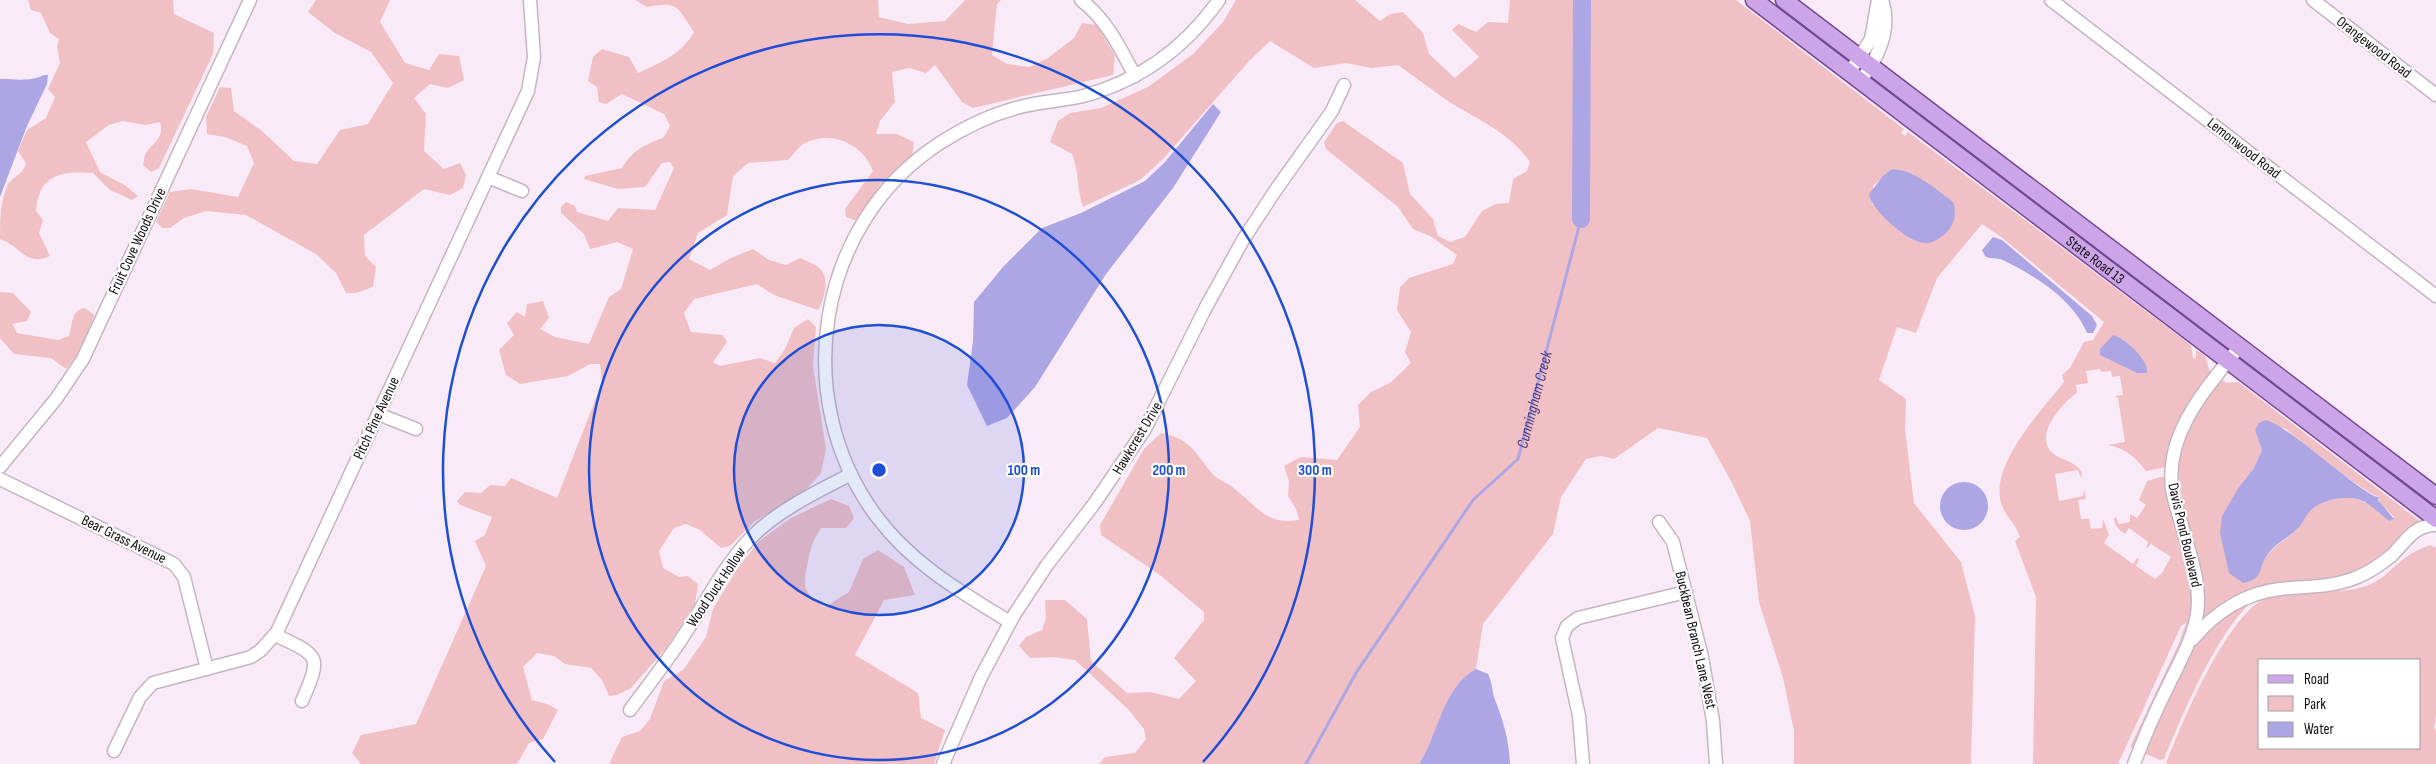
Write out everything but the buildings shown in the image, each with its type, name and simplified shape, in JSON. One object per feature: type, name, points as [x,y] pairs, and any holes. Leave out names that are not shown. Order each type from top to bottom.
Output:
[{"type":"main road","name":"State Road 13","points":[[1754,0],[2436,519]]},
{"type":"main road","name":"State Road 13","points":[[1784,0],[2436,496]]},
{"type":"street","name":"Fruit Cove Woods Drive","points":[[0,467],[56,399],[83,358],[250,0]]},
{"type":"street","name":"Pitch Pine Avenue","points":[[114,751],[145,689],[162,680],[251,657],[261,650],[275,635],[524,102],[532,80],[534,57],[530,0]]},
{"type":"street","points":[[1081,0],[1098,15],[1110,30],[1135,76]]},
{"type":"street","points":[[1010,622],[944,582],[907,551],[877,518],[851,474],[833,426],[827,400],[824,366],[825,333],[829,308],[844,258],[871,210],[890,186],[920,158],[970,126],[1022,106],[1098,92],[1135,76],[1168,55],[1185,41],[1219,0]]},
{"type":"street","points":[[1866,63],[1878,0]]},
{"type":"street","points":[[1855,77],[1884,34],[1886,13],[1882,0]]},
{"type":"street","name":"Lemonwood Road","points":[[2051,0],[2436,296]]},
{"type":"street","name":"Orangewood Road","points":[[2321,2],[2436,95]]},
{"type":"street","name":"Hawkcrest Drive","points":[[943,764],[959,722],[1010,622],[1047,565],[1094,504],[1145,429],[1206,307],[1243,240],[1275,191],[1329,116],[1344,85]]},
{"type":"street","points":[[488,177],[522,191]]},
{"type":"street","name":"Davis Pond Boulevard","points":[[2134,764],[2149,725],[2185,652],[2195,622],[2199,594],[2197,577],[2174,498],[2172,470],[2179,435],[2185,421],[2240,346]]},
{"type":"street","points":[[378,414],[416,430]]},
{"type":"street","name":"Wood Duck Hollow","points":[[630,710],[672,654],[728,564],[746,543],[773,518],[795,503],[851,474]]},
{"type":"street","name":"Bear Grass Avenue","points":[[0,479],[174,564],[184,577],[207,669]]},
{"type":"street","name":"Buckbean Branch Lane West","points":[[1659,522],[1673,542],[1710,692],[1716,764]]},
{"type":"street","name":"Davis Pond Boulevard","points":[[2185,652],[2203,627],[2238,601],[2268,591],[2325,586],[2356,578],[2384,561],[2417,528],[2436,525]]},
{"type":"street","points":[[1583,764],[1579,716],[1562,645],[1562,638],[1567,626],[1578,618],[1686,592]]},
{"type":"street","points":[[275,635],[308,652],[315,661],[314,671],[302,700]]},
{"type":"green space","points":[[28,0],[173,0],[174,14],[214,33],[213,54],[159,168],[151,172],[143,165],[146,153],[160,136],[160,122],[146,125],[122,121],[109,125],[86,142],[100,172],[126,186],[138,196],[132,200],[110,190],[93,173],[62,174],[47,182],[38,199],[36,211],[43,220],[39,233],[50,256],[42,259],[29,257],[0,239],[1,211],[5,190],[8,184],[21,173],[26,163],[18,151],[27,130],[46,118],[55,97],[48,89],[60,63],[57,47],[59,39],[50,33],[41,13],[31,10]]},
{"type":"green space","points":[[316,0],[390,0],[380,22],[405,63],[429,70],[439,54],[459,56],[464,80],[448,88],[430,84],[414,98],[426,114],[424,151],[444,169],[460,163],[466,175],[463,188],[450,195],[424,189],[364,235],[365,256],[376,267],[373,287],[356,293],[346,293],[336,273],[316,254],[246,215],[206,211],[184,218],[170,228],[162,228],[156,221],[170,192],[191,189],[238,197],[254,163],[247,146],[225,137],[207,134],[206,117],[220,87],[231,88],[234,111],[262,131],[294,161],[317,164],[340,130],[368,124],[393,83],[371,52],[335,33],[308,12]]},
{"type":"green space","points":[[635,0],[878,0],[879,17],[908,24],[945,21],[965,0],[1001,0],[997,4],[992,55],[1007,64],[1030,67],[1048,58],[1074,38],[1082,23],[1097,25],[1115,56],[1113,75],[973,108],[962,102],[935,65],[926,73],[909,68],[892,72],[895,102],[880,121],[876,134],[897,134],[914,142],[912,156],[881,184],[857,221],[846,217],[845,209],[873,171],[862,153],[845,142],[826,138],[815,139],[803,144],[788,160],[748,163],[733,176],[727,215],[698,233],[689,259],[710,270],[729,259],[753,249],[769,260],[786,265],[800,258],[815,265],[823,272],[826,283],[822,300],[818,310],[774,295],[757,284],[694,299],[684,313],[691,332],[723,335],[727,342],[713,362],[720,366],[760,358],[775,363],[785,349],[794,328],[808,319],[816,327],[813,366],[826,449],[821,473],[804,492],[755,521],[730,546],[721,548],[700,530],[686,524],[674,528],[659,551],[663,568],[679,577],[688,576],[698,584],[695,604],[667,647],[631,688],[617,695],[609,696],[602,680],[591,668],[565,664],[554,656],[537,653],[523,667],[532,700],[547,704],[558,710],[543,739],[529,743],[517,764],[361,764],[352,753],[361,735],[416,724],[486,566],[475,541],[485,535],[492,517],[460,505],[457,501],[465,492],[481,493],[490,485],[505,486],[511,478],[557,498],[602,383],[600,364],[590,364],[568,376],[520,384],[506,375],[499,350],[514,335],[507,323],[517,312],[525,317],[527,304],[543,301],[549,318],[540,329],[555,337],[589,344],[609,297],[621,289],[633,249],[617,242],[590,249],[584,234],[561,213],[561,207],[566,202],[575,206],[577,212],[608,221],[618,208],[655,210],[674,168],[670,162],[662,163],[645,187],[618,189],[584,179],[585,176],[622,168],[630,157],[640,149],[663,138],[670,126],[664,114],[622,94],[606,104],[599,102],[597,87],[588,81],[593,57],[602,49],[629,57],[638,73],[677,52],[694,32],[680,11],[671,5],[647,7]]},
{"type":"green space","points":[[1236,0],[1355,0],[1380,21],[1390,14],[1403,12],[1423,33],[1429,54],[1455,78],[1479,57],[1452,30],[1458,24],[1476,32],[1488,22],[1508,23],[1510,0],[1736,0],[1904,129],[1901,133],[1905,136],[1908,132],[2191,345],[2193,358],[2196,358],[2196,350],[2205,356],[2210,372],[2175,426],[2166,467],[2146,471],[2130,454],[2108,445],[2125,442],[2118,398],[2115,396],[2123,395],[2120,376],[2112,377],[2111,371],[2101,372],[2100,369],[2086,371],[2088,383],[2076,385],[2077,393],[2057,412],[2047,430],[2046,439],[2048,447],[2058,457],[2073,463],[2082,473],[2081,478],[2078,470],[2055,474],[2059,501],[2083,496],[2084,489],[2086,499],[2078,500],[2081,519],[2089,519],[2091,529],[2102,528],[2103,519],[2109,535],[2104,543],[2133,564],[2137,558],[2139,559],[2136,566],[2155,579],[2162,573],[2171,557],[2151,544],[2146,549],[2148,542],[2129,528],[2125,534],[2115,524],[2114,519],[2116,517],[2119,524],[2130,522],[2130,514],[2137,518],[2146,505],[2139,500],[2147,481],[2161,477],[2167,478],[2188,565],[2193,603],[2188,630],[2134,749],[2130,747],[2179,643],[2186,623],[2181,626],[2118,764],[2033,764],[2036,597],[2015,541],[2020,537],[2001,503],[2000,488],[2003,472],[2020,438],[2064,382],[2062,375],[2070,368],[2084,342],[2093,340],[2104,322],[2000,236],[1982,224],[1937,278],[1916,333],[1897,327],[1879,380],[1906,399],[1905,429],[1914,503],[1961,562],[1975,616],[1971,764],[1794,764],[1794,731],[1783,678],[1759,602],[1750,521],[1731,481],[1707,438],[1658,428],[1614,459],[1601,456],[1586,459],[1561,497],[1553,534],[1483,624],[1476,669],[1465,677],[1448,699],[1426,752],[1419,764],[1099,764],[1105,757],[1135,753],[1146,739],[1144,729],[1128,709],[1075,660],[1054,657],[1030,658],[1019,646],[1026,637],[1042,630],[1046,618],[1045,600],[1065,600],[1087,619],[1091,661],[1127,693],[1151,692],[1179,699],[1196,681],[1174,658],[1204,620],[1204,612],[1160,575],[1101,535],[1100,525],[1144,449],[1161,433],[1178,438],[1190,446],[1214,475],[1264,514],[1278,520],[1299,520],[1296,509],[1288,496],[1289,481],[1284,466],[1301,457],[1337,460],[1360,427],[1358,405],[1371,392],[1390,383],[1411,363],[1405,352],[1411,332],[1397,310],[1400,287],[1409,278],[1453,264],[1457,255],[1430,236],[1413,229],[1398,207],[1326,149],[1324,142],[1337,123],[1343,121],[1403,163],[1410,194],[1433,219],[1438,236],[1450,242],[1465,237],[1482,211],[1496,204],[1509,203],[1513,179],[1527,171],[1530,162],[1522,151],[1502,134],[1445,99],[1398,65],[1371,68],[1346,63],[1314,68],[1270,41],[1250,60],[1163,159],[1140,180],[1083,207],[1072,154],[1050,142],[1058,121],[1070,113],[1101,108],[1148,87],[1193,54],[1223,22]],"holes":[[[1892,169],[1911,174],[1924,243],[1907,236],[1872,204],[1873,186]]]},
{"type":"green space","points":[[1927,122],[1940,127],[2215,333],[2210,339]]},
{"type":"green space","points":[[0,292],[13,293],[31,312],[27,321],[12,324],[17,333],[58,340],[69,336],[74,315],[80,309],[85,308],[94,315],[83,344],[66,369],[51,358],[14,354],[0,338]]},
{"type":"green space","points":[[2250,368],[2314,416],[2337,427],[2436,503],[2436,512]]},
{"type":"green space","points":[[2223,380],[2226,383],[2238,382],[2421,522],[2409,526],[2409,530],[2382,558],[2350,574],[2305,582],[2204,617],[2203,579],[2180,488],[2179,470],[2181,452],[2187,433],[2206,399]],"holes":[[[2284,428],[2362,488],[2378,496],[2380,503],[2394,517],[2389,521],[2371,506],[2351,498],[2330,500],[2310,511],[2296,530],[2273,549],[2261,565],[2227,562],[2220,534],[2239,487],[2254,468],[2262,450],[2255,430]]]},
{"type":"green space","points":[[831,499],[849,506],[854,518],[846,528],[821,528],[810,552],[805,577],[806,588],[825,607],[849,592],[863,559],[878,550],[904,567],[915,595],[884,600],[855,655],[918,693],[921,718],[945,730],[934,764],[609,764],[622,737],[640,731],[650,719],[664,681],[683,670],[706,637],[713,609],[735,572],[758,542],[791,518]]},
{"type":"green space","points":[[2430,545],[2436,548],[2436,715],[2434,728],[2436,731],[2436,764],[2166,764],[2194,698],[2208,671],[2237,624],[2253,607],[2268,597],[2279,594],[2351,590],[2369,585],[2418,550]]},
{"type":"green space","points":[[2250,603],[2224,636],[2212,656],[2201,676],[2164,759],[2160,760],[2144,753],[2166,700],[2195,645],[2218,618],[2229,611]]},
{"type":"water","points":[[48,75],[47,84],[27,126],[0,197],[0,79],[28,79]]},
{"type":"water","points":[[1213,104],[1221,112],[1173,188],[1106,274],[1035,387],[1007,418],[987,426],[967,385],[973,341],[974,302],[1003,267],[1042,228],[1081,213],[1145,181],[1165,162]]},
{"type":"water","points":[[1892,169],[1901,170],[1917,177],[1933,186],[1954,203],[1954,220],[1945,234],[1930,243],[1917,241],[1891,224],[1876,208],[1869,194],[1883,176]]},
{"type":"water","points":[[1993,237],[2002,240],[2092,316],[2097,325],[2093,333],[2087,333],[2081,321],[2063,299],[2040,281],[2003,260],[1985,256],[1982,250]]},
{"type":"water","points":[[2113,335],[2124,340],[2135,350],[2144,362],[2147,373],[2137,373],[2100,355],[2100,349]]},
{"type":"water","points":[[2266,420],[2293,435],[2360,487],[2379,497],[2378,500],[2394,519],[2389,521],[2365,502],[2352,498],[2336,499],[2322,503],[2310,511],[2299,527],[2271,550],[2258,576],[2243,583],[2229,573],[2220,534],[2222,516],[2239,487],[2254,468],[2262,450],[2255,430],[2259,423]]},
{"type":"water","points":[[1959,482],[1969,482],[1981,489],[1988,501],[1988,511],[1981,523],[1969,530],[1959,530],[1951,526],[1944,519],[1940,511],[1940,501],[1944,493],[1951,486]]},
{"type":"water","points":[[1476,669],[1488,674],[1505,730],[1510,764],[1419,764],[1426,752],[1448,699],[1465,677]]},
{"type":"waterway","name":"Cunningham Creek","points":[[1581,219],[1582,0]]},
{"type":"waterway","name":"Cunningham Creek","points":[[1306,764],[1356,673],[1473,500],[1518,459],[1581,219]]}]
